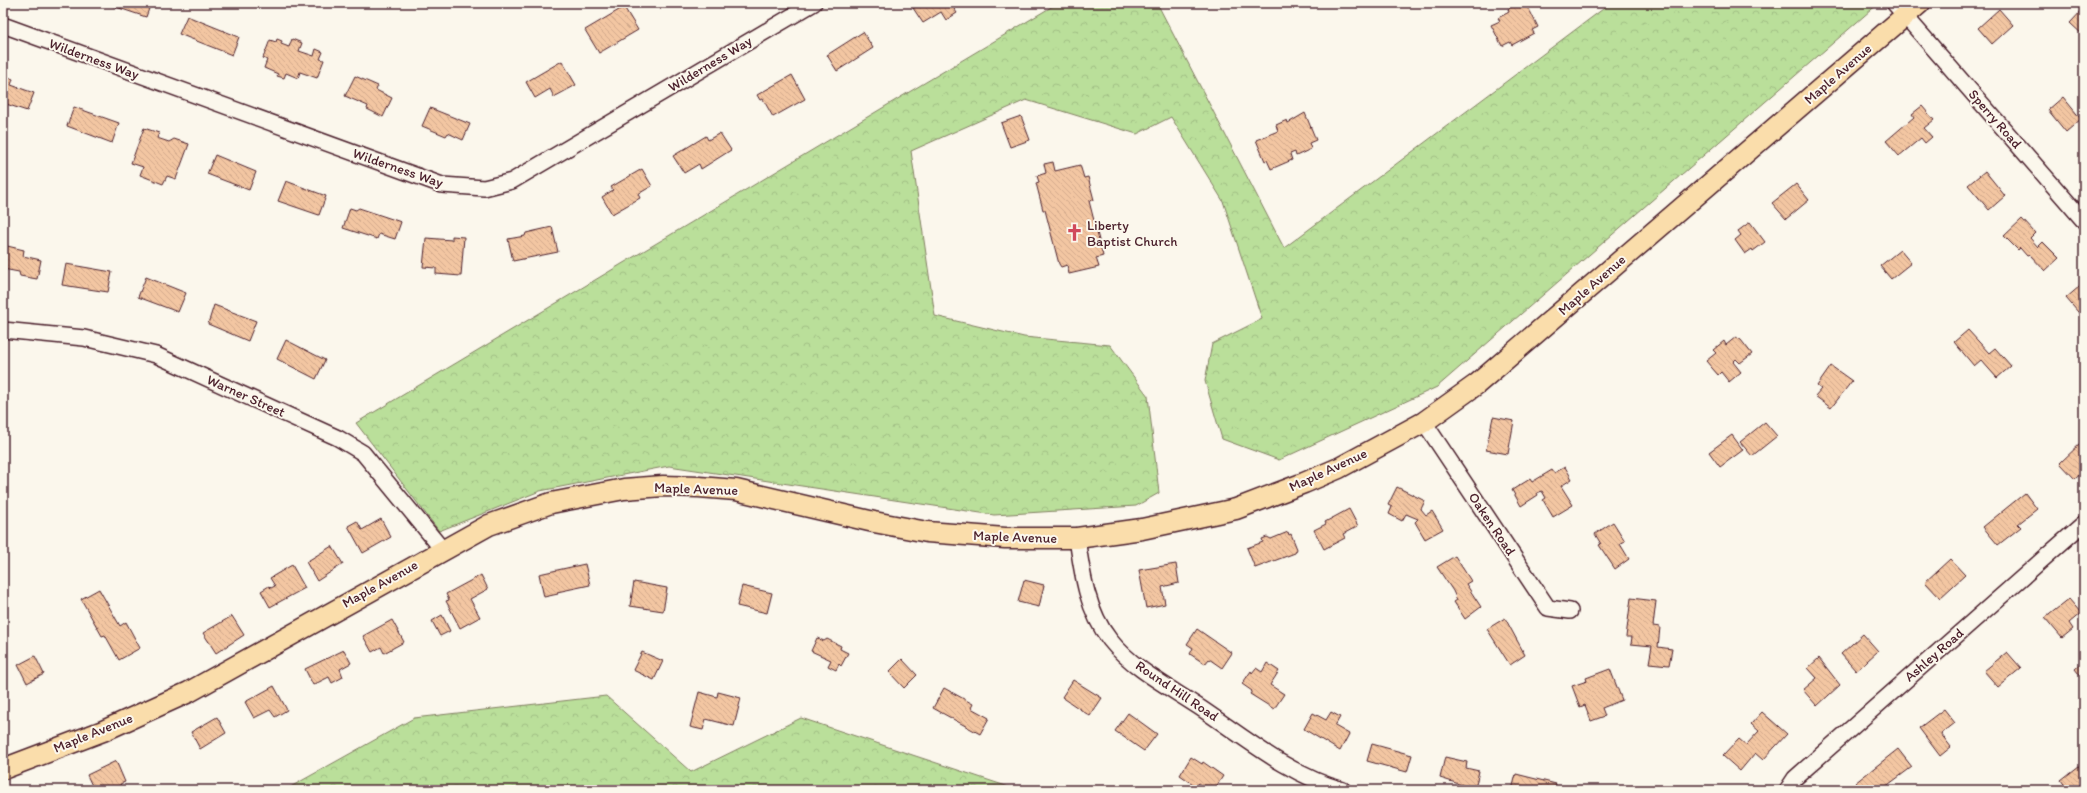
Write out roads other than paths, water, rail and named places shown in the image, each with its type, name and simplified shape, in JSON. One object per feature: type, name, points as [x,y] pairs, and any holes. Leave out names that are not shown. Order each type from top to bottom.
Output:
[{"type":"main road","name":"Maple Avenue","points":[[3,769],[103,731],[189,692],[489,525],[551,503],[624,489],[663,486],[736,490],[874,522],[927,532],[1012,538],[1077,538],[1142,529],[1236,509],[1339,468],[1424,422],[1477,384],[1900,10],[1920,3]]},
{"type":"street","name":"Wilderness Way","points":[[3,25],[442,186],[484,188],[512,181],[814,3]]},
{"type":"street","name":"Sperry Road","points":[[1900,10],[2084,221]]},
{"type":"street","name":"Warner Street","points":[[3,330],[84,338],[156,355],[338,438],[363,453],[442,550]]},
{"type":"street","name":"Oaken Road","points":[[1424,422],[1548,608],[1570,611]]},
{"type":"street","name":"Ashley Road","points":[[1787,790],[1795,778],[2084,523]]},
{"type":"street","name":"Round Hill Road","points":[[1077,538],[1089,600],[1101,626],[1121,652],[1147,672],[1289,766],[1332,787],[1343,790]]},
{"type":"place","name":"Liberty Baptist Church","points":[[1074,233]]}]
